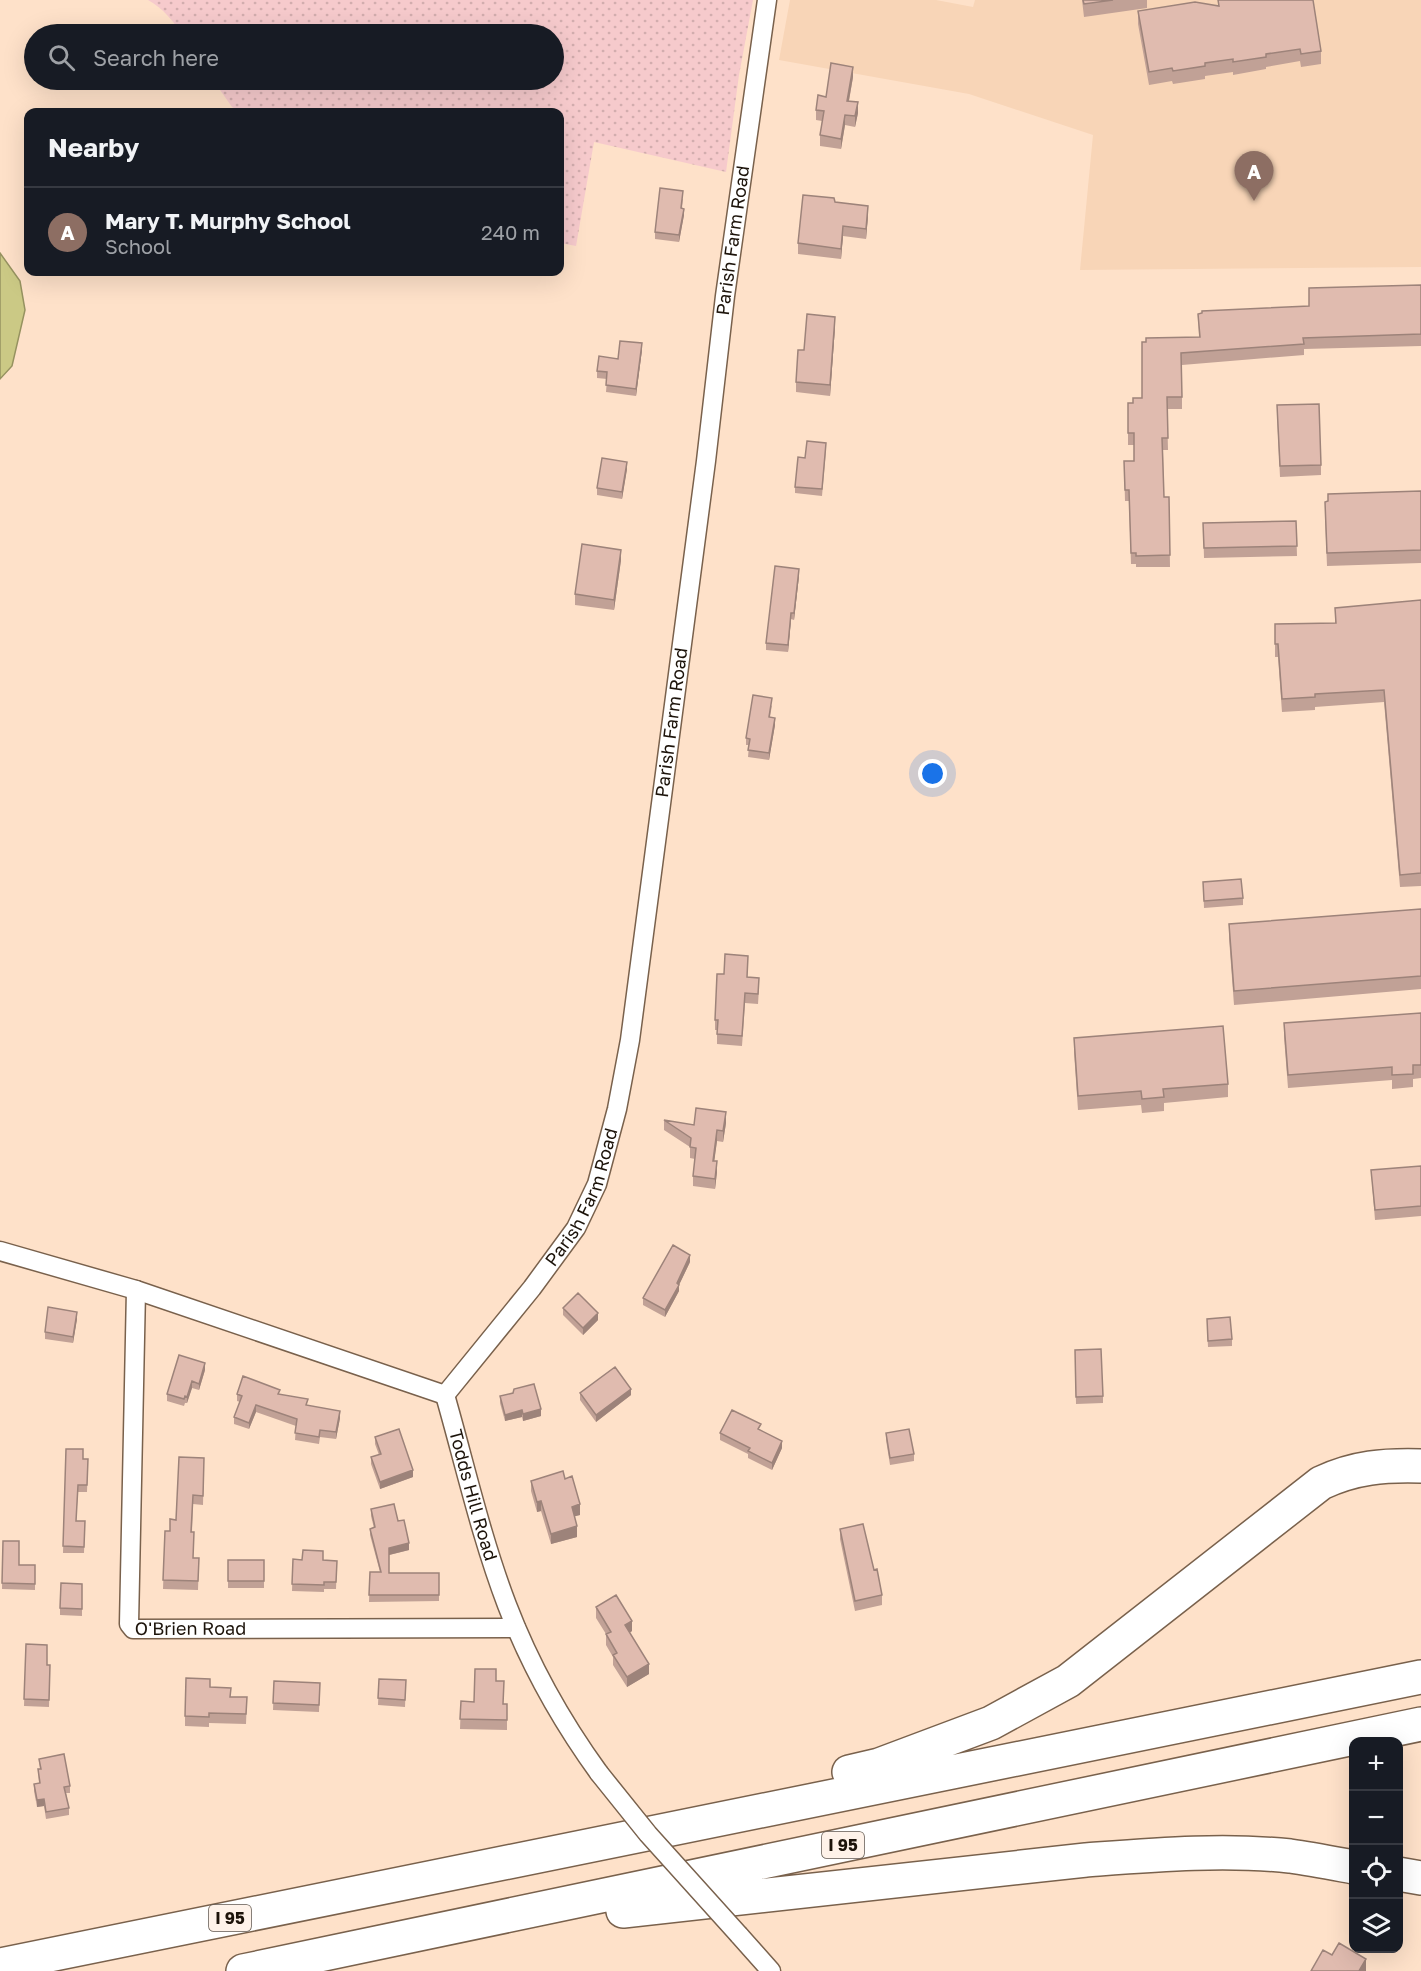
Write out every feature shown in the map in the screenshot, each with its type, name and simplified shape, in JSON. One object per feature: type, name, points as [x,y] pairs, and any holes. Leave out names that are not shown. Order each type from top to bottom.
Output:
[{"type":"highway","points":[[461,1870],[879,1765],[991,1723],[1068,1680],[1321,1483],[1360,1468],[1421,1466]]},
{"type":"highway","name":"I 95","points":[[0,1965],[1421,1677]]},
{"type":"highway","name":"I 95","points":[[254,1969],[1421,1724]]},
{"type":"highway","points":[[254,1969],[606,1913],[1086,1860],[1217,1854],[1289,1856],[1349,1866]]},
{"type":"highway","points":[[1403,1875],[1421,1878]]},
{"type":"street","name":"Parish Farm Road","points":[[445,1395],[532,1288],[576,1228],[597,1184],[617,1109],[630,1040],[725,296],[767,0]]},
{"type":"street","points":[[0,1251],[136,1290],[445,1395]]},
{"type":"street","name":"O'Brien Road","points":[[136,1290],[129,1624],[133,1629],[516,1628]]},
{"type":"street","name":"Todds Hill Road","points":[[445,1395],[486,1542],[516,1628],[559,1712],[599,1773],[643,1828],[771,1971]]},
{"type":"shaded area","points":[[148,0],[753,0],[739,75],[726,172],[594,142],[576,246],[564,244],[564,108],[234,108],[220,90],[564,90],[564,24],[175,24]]},
{"type":"shaded area","points":[[790,0],[936,0],[973,7],[975,0],[1421,0],[1421,267],[1080,270],[1093,135],[969,94],[779,60]]},
{"type":"shaded area","points":[[0,253],[20,281],[25,310],[12,366],[0,379]]},
{"type":"building","points":[[1083,0],[1113,0],[1084,4]]},
{"type":"building","points":[[1218,0],[1313,0],[1321,51],[1301,54],[1300,49],[1266,54],[1266,57],[1233,62],[1233,59],[1173,71],[1172,68],[1149,72],[1138,11],[1195,2],[1219,6]]},
{"type":"building","points":[[831,63],[853,67],[847,101],[858,102],[855,116],[845,115],[841,139],[820,135],[824,111],[816,110],[818,95],[826,97]]},
{"type":"building","points":[[660,188],[683,191],[681,208],[684,209],[679,235],[655,232]]},
{"type":"building","points":[[803,195],[834,198],[835,202],[868,206],[866,229],[843,226],[841,249],[798,243]]},
{"type":"building","points":[[1421,285],[1421,334],[1303,338],[1304,344],[1181,353],[1182,397],[1167,397],[1168,438],[1162,438],[1164,497],[1169,497],[1170,555],[1136,556],[1136,553],[1131,553],[1129,490],[1125,490],[1124,461],[1134,461],[1134,433],[1128,433],[1128,403],[1133,403],[1133,398],[1142,398],[1142,342],[1146,342],[1146,338],[1200,337],[1198,314],[1202,311],[1309,306],[1309,288]]},
{"type":"building","points":[[807,314],[835,317],[830,385],[796,382],[798,350],[804,350]]},
{"type":"building","points":[[620,341],[642,343],[636,389],[606,385],[607,372],[597,371],[599,356],[618,359]]},
{"type":"building","points":[[1319,404],[1321,465],[1280,466],[1277,405]]},
{"type":"building","points":[[807,441],[826,443],[822,489],[795,487],[798,457],[805,458]]},
{"type":"building","points":[[602,458],[627,462],[622,492],[597,488]]},
{"type":"building","points":[[1421,491],[1421,550],[1327,553],[1325,502],[1328,501],[1328,494]]},
{"type":"building","points":[[1296,521],[1297,546],[1204,548],[1203,523]]},
{"type":"building","points":[[582,544],[621,550],[614,600],[575,594]]},
{"type":"building","points":[[775,566],[799,569],[788,645],[766,643]]},
{"type":"building","points":[[1421,600],[1421,873],[1400,875],[1384,690],[1315,694],[1315,697],[1282,699],[1278,644],[1275,644],[1275,624],[1336,623],[1335,608]]},
{"type":"building","points":[[753,695],[772,698],[769,717],[775,718],[769,753],[748,750],[750,739],[746,738]]},
{"type":"building","points":[[1241,879],[1243,898],[1204,901],[1203,882]]},
{"type":"building","points":[[1421,909],[1421,976],[1234,991],[1229,924]]},
{"type":"building","points":[[725,954],[748,956],[747,977],[759,978],[758,994],[745,993],[742,1036],[717,1034],[718,1020],[715,1020],[717,974],[724,974]]},
{"type":"building","points":[[1421,1013],[1421,1065],[1413,1065],[1413,1074],[1392,1075],[1392,1067],[1288,1075],[1284,1023]]},
{"type":"building","points":[[1223,1026],[1228,1084],[1163,1089],[1164,1097],[1142,1099],[1141,1091],[1078,1096],[1074,1038]]},
{"type":"building","points":[[696,1108],[726,1112],[723,1131],[717,1130],[713,1161],[717,1161],[715,1179],[693,1176],[696,1148],[690,1147],[691,1138],[664,1120],[694,1125]]},
{"type":"building","points":[[1421,1166],[1421,1206],[1375,1210],[1371,1170]]},
{"type":"building","points":[[673,1245],[690,1255],[677,1283],[679,1285],[665,1310],[643,1298]]},
{"type":"building","points":[[578,1293],[598,1313],[583,1328],[563,1308]]},
{"type":"building","points":[[48,1307],[77,1312],[73,1337],[45,1332]]},
{"type":"building","points":[[1230,1317],[1232,1339],[1208,1341],[1207,1319]]},
{"type":"building","points":[[1101,1349],[1103,1396],[1076,1397],[1075,1350]]},
{"type":"building","points":[[179,1355],[205,1363],[199,1384],[192,1381],[187,1397],[185,1396],[184,1399],[167,1394]]},
{"type":"building","points":[[615,1367],[631,1389],[596,1415],[580,1393]]},
{"type":"building","points":[[243,1376],[280,1390],[278,1394],[308,1399],[306,1405],[340,1411],[336,1432],[320,1430],[319,1437],[295,1433],[297,1419],[256,1405],[249,1423],[234,1417],[242,1396],[237,1394]]},
{"type":"building","points":[[534,1384],[541,1409],[523,1414],[522,1410],[505,1415],[500,1396],[513,1393],[514,1389]]},
{"type":"building","points":[[732,1410],[761,1424],[758,1429],[782,1441],[772,1463],[748,1451],[750,1448],[720,1433]]},
{"type":"building","points":[[399,1429],[413,1470],[380,1482],[371,1457],[381,1454],[375,1437]]},
{"type":"building","points":[[909,1429],[914,1454],[890,1458],[886,1433]]},
{"type":"building","points":[[66,1449],[83,1449],[83,1459],[88,1459],[87,1485],[78,1485],[76,1521],[85,1521],[84,1547],[63,1546]]},
{"type":"building","points":[[179,1457],[204,1458],[203,1496],[193,1495],[191,1532],[194,1532],[193,1558],[199,1558],[198,1581],[163,1580],[165,1531],[170,1531],[170,1519],[176,1520]]},
{"type":"building","points":[[563,1471],[565,1479],[572,1476],[580,1504],[572,1507],[577,1526],[551,1534],[541,1501],[537,1502],[531,1481]]},
{"type":"building","points":[[394,1504],[398,1521],[404,1520],[409,1543],[389,1548],[389,1573],[439,1573],[439,1595],[369,1595],[370,1572],[381,1572],[370,1529],[375,1527],[371,1509]]},
{"type":"building","points":[[863,1524],[874,1570],[877,1569],[882,1595],[855,1601],[840,1529]]},
{"type":"building","points":[[3,1541],[19,1541],[19,1565],[35,1565],[35,1584],[2,1583]]},
{"type":"building","points":[[303,1550],[323,1551],[323,1560],[337,1561],[336,1582],[324,1582],[324,1585],[292,1584],[293,1559],[302,1560]]},
{"type":"building","points":[[228,1560],[264,1560],[264,1581],[228,1581]]},
{"type":"building","points":[[61,1583],[82,1584],[82,1609],[60,1608]]},
{"type":"building","points":[[616,1595],[632,1621],[625,1625],[649,1664],[627,1677],[613,1655],[617,1653],[606,1634],[611,1632],[596,1607]]},
{"type":"building","points":[[26,1644],[47,1645],[47,1665],[50,1665],[49,1700],[24,1699]]},
{"type":"building","points":[[475,1669],[496,1669],[496,1681],[504,1681],[503,1704],[507,1704],[507,1720],[460,1719],[461,1701],[474,1702]]},
{"type":"building","points":[[186,1678],[210,1679],[210,1687],[231,1688],[230,1697],[247,1697],[246,1714],[209,1713],[209,1717],[185,1716]]},
{"type":"building","points":[[379,1679],[406,1680],[405,1700],[378,1698]]},
{"type":"building","points":[[274,1681],[320,1683],[319,1705],[273,1703]]},
{"type":"building","points":[[64,1754],[70,1786],[64,1787],[69,1808],[46,1812],[44,1799],[37,1800],[34,1784],[40,1783],[39,1759]]},
{"type":"building","points":[[1339,1943],[1349,1949],[1349,1953],[1356,1953],[1366,1959],[1359,1971],[1311,1971],[1323,1950],[1332,1955]]},
{"type":"place","name":"Mary T. Murphy School","points":[[1254,201]]}]
